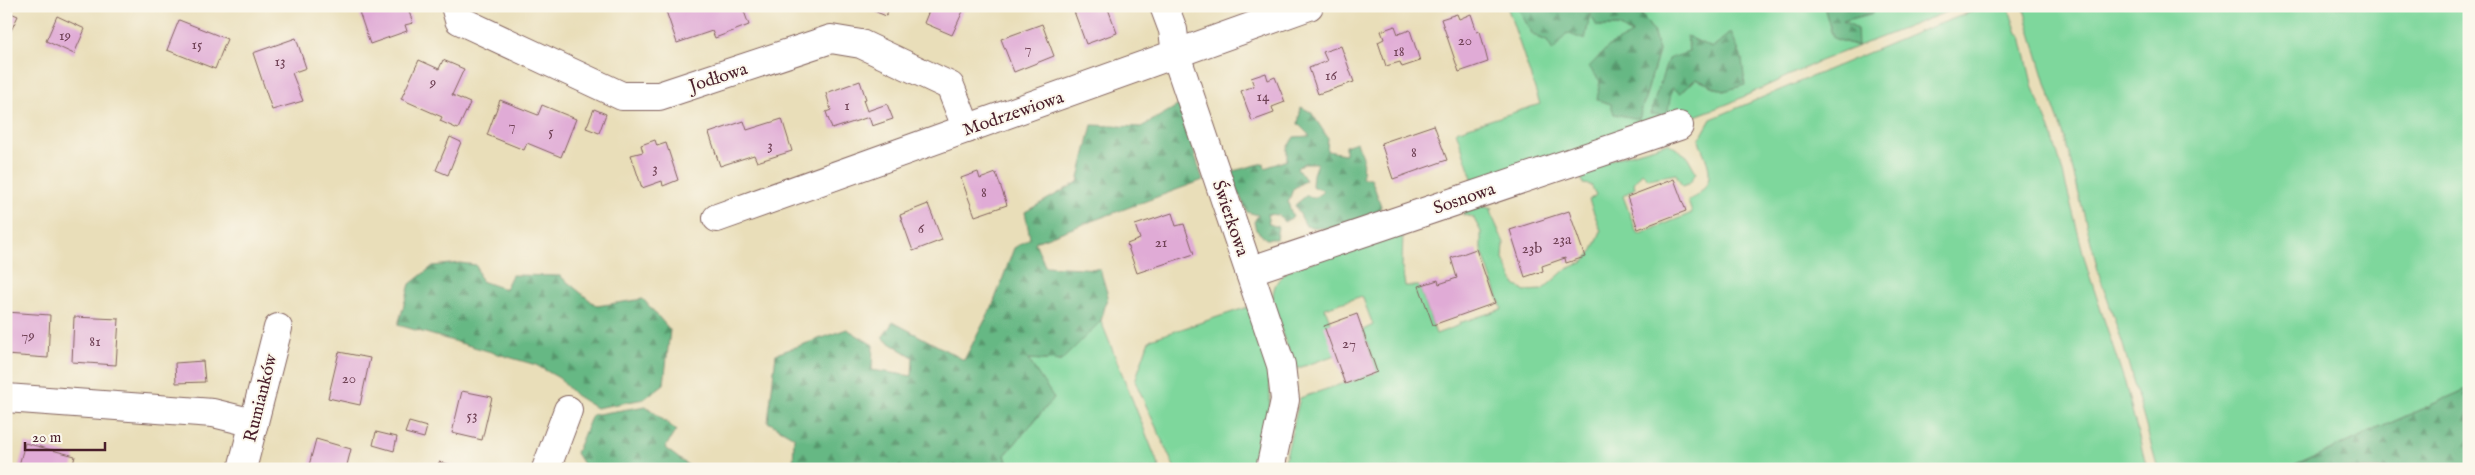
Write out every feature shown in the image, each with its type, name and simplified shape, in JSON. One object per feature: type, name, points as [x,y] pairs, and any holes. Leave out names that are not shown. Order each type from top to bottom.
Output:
[{"type":"street","name":"Jodłowa","points":[[455,6],[459,20],[622,96],[659,96],[831,39],[861,44],[950,86],[967,129]]},
{"type":"street","name":"Świerkowa","points":[[1164,6],[1173,30],[1176,55],[1281,365],[1285,400],[1270,469]]},
{"type":"street","name":"Modrzewiowa","points":[[717,218],[1176,55],[1308,6]]},
{"type":"street","name":"Sosnowa","points":[[1249,271],[1679,126]]},
{"type":"street","name":"Rumianków","points":[[242,469],[278,328]]},
{"type":"street","points":[[6,398],[213,413],[254,422]]},
{"type":"street","points":[[546,469],[568,410]]},
{"type":"green space","points":[[1507,6],[1517,6],[1533,35],[1547,41],[1567,33],[1590,13],[1597,26],[1619,26],[1633,35],[1609,46],[1600,81],[1611,104],[1639,119],[1659,51],[1653,31],[1636,6],[1824,6],[1833,38],[1857,46],[1857,28],[1843,21],[1873,13],[1874,6],[1962,6],[1820,61],[1730,103],[1679,122],[1503,175],[1473,181],[1456,131],[1540,104]],"holes":[[[1730,33],[1724,91],[1696,79],[1681,93],[1672,87],[1689,52],[1688,37],[1712,48]]]},
{"type":"green space","points":[[1517,6],[1636,6],[1653,31],[1659,51],[1639,119],[1614,114],[1611,104],[1597,100],[1600,81],[1589,67],[1609,46],[1632,34],[1619,26],[1597,26],[1590,14],[1585,40],[1567,33],[1553,51],[1547,41],[1533,35]]},
{"type":"green space","points":[[1824,6],[1874,6],[1873,13],[1843,21],[1857,28],[1858,46],[1833,38]]},
{"type":"green space","points":[[1987,6],[2008,6],[2017,33],[2021,36],[2033,88],[2050,129],[2060,162],[2087,268],[2125,383],[2147,469],[1283,469],[1300,398],[1377,372],[1363,330],[1373,325],[1362,296],[1325,308],[1331,324],[1335,355],[1296,369],[1273,302],[1276,284],[1289,270],[1403,231],[1402,267],[1405,286],[1419,286],[1436,334],[1460,325],[1459,323],[1502,309],[1481,249],[1481,232],[1473,217],[1463,215],[1465,209],[1481,206],[1493,209],[1490,211],[1504,243],[1503,259],[1515,285],[1525,291],[1542,290],[1565,270],[1583,262],[1593,250],[1601,231],[1589,200],[1596,195],[1591,185],[1583,184],[1579,169],[1668,143],[1687,156],[1696,172],[1690,183],[1682,186],[1676,174],[1648,179],[1642,173],[1634,183],[1635,188],[1623,196],[1636,231],[1640,234],[1692,213],[1688,201],[1704,189],[1709,179],[1708,166],[1699,140],[1711,119],[1918,32]]},
{"type":"green space","points":[[2023,6],[2469,6],[2469,388],[2287,469],[2158,469],[2123,345],[2099,274],[2065,139]]},
{"type":"green space","points":[[1731,32],[1742,59],[1745,85],[1724,91],[1696,79],[1680,93],[1672,88],[1667,115],[1650,114],[1668,59],[1689,52],[1687,36],[1712,48]]},
{"type":"green space","points":[[1179,105],[1203,180],[1035,242],[1045,266],[1100,269],[1108,296],[1101,321],[1061,361],[1028,359],[1054,398],[1005,455],[1009,469],[793,469],[794,437],[768,422],[776,354],[847,329],[873,345],[872,370],[912,376],[913,357],[882,338],[893,322],[964,360],[992,307],[1014,248],[1030,238],[1025,212],[1078,182],[1092,125],[1141,127]]},
{"type":"green space","points":[[1301,107],[1311,112],[1328,138],[1327,151],[1345,154],[1345,146],[1357,142],[1363,157],[1362,178],[1371,178],[1381,206],[1378,214],[1337,237],[1322,228],[1306,226],[1295,205],[1307,195],[1314,198],[1324,191],[1312,186],[1313,174],[1317,163],[1304,163],[1297,168],[1306,180],[1293,189],[1288,203],[1293,217],[1284,222],[1279,215],[1267,214],[1269,224],[1278,227],[1276,239],[1266,239],[1256,230],[1254,222],[1258,215],[1247,212],[1229,172],[1264,163],[1265,168],[1287,160],[1287,148],[1294,137],[1310,136],[1298,124]]},
{"type":"green space","points":[[460,263],[476,265],[481,281],[505,289],[512,275],[560,276],[597,306],[643,299],[670,330],[664,384],[644,399],[596,408],[575,395],[559,378],[536,365],[398,325],[410,284],[433,266]]},
{"type":"green space","points":[[1248,307],[1264,349],[1270,387],[1268,425],[1261,469],[1175,469],[1135,381],[1148,343],[1151,339]]},
{"type":"green space","points":[[1101,321],[1160,469],[1009,469],[1005,455],[1054,398],[1027,359],[1061,361]]},
{"type":"green space","points":[[2469,388],[2469,469],[2287,469]]},
{"type":"green space","points":[[646,406],[676,430],[665,448],[693,469],[586,469],[576,453],[592,415]]},
{"type":"building","points":[[357,6],[407,6],[413,23],[405,25],[407,31],[370,44]]},
{"type":"building","points":[[678,6],[742,6],[749,25],[715,38],[712,31],[677,43],[666,11]]},
{"type":"building","points":[[876,6],[890,6],[886,16],[874,11]]},
{"type":"building","points":[[931,6],[970,6],[968,11],[964,9],[952,35],[924,23]]},
{"type":"building","points":[[1072,6],[1107,6],[1117,33],[1086,44]]},
{"type":"building","points":[[6,11],[18,16],[6,41]]},
{"type":"building","points":[[1457,14],[1459,19],[1471,14],[1477,32],[1480,31],[1488,62],[1459,72],[1441,19]]},
{"type":"building","points":[[57,16],[85,29],[74,54],[46,41]]},
{"type":"building","points":[[179,20],[227,39],[215,69],[167,50]]},
{"type":"building","points":[[1042,24],[1054,56],[1014,72],[1001,39]]},
{"type":"building","points":[[1395,26],[1398,34],[1410,30],[1420,61],[1402,67],[1400,62],[1386,66],[1378,42],[1384,39],[1381,31]]},
{"type":"building","points":[[296,38],[306,68],[292,73],[303,101],[272,110],[253,53]]},
{"type":"building","points":[[1341,46],[1354,82],[1318,94],[1309,68],[1327,61],[1323,52]]},
{"type":"building","points":[[419,60],[439,69],[443,60],[464,69],[452,95],[470,103],[458,129],[440,121],[442,117],[401,99]]},
{"type":"building","points":[[1266,73],[1268,80],[1275,77],[1285,102],[1272,107],[1274,113],[1252,121],[1241,91],[1254,86],[1251,78]]},
{"type":"building","points":[[860,81],[866,99],[863,100],[867,111],[887,104],[893,119],[872,126],[869,117],[832,129],[826,112],[831,110],[826,93]]},
{"type":"building","points":[[500,100],[538,115],[542,105],[576,119],[561,157],[527,143],[524,150],[487,135]]},
{"type":"building","points":[[594,109],[606,114],[599,133],[586,128]]},
{"type":"building","points":[[782,119],[792,151],[757,162],[754,155],[720,166],[709,133],[744,121],[747,130]]},
{"type":"building","points":[[1434,125],[1447,160],[1393,179],[1381,143]]},
{"type":"building","points":[[450,137],[461,142],[448,175],[436,170]]},
{"type":"building","points":[[655,140],[657,146],[666,143],[678,180],[663,186],[662,181],[642,188],[631,155],[643,152],[641,145]]},
{"type":"building","points":[[978,172],[980,179],[996,173],[1007,205],[975,216],[961,178]]},
{"type":"building","points":[[1674,179],[1686,211],[1638,229],[1627,197]]},
{"type":"building","points":[[928,204],[942,240],[913,251],[900,215]]},
{"type":"building","points":[[1569,211],[1585,257],[1566,263],[1565,258],[1542,266],[1543,271],[1525,277],[1510,230]]},
{"type":"building","points":[[1172,213],[1176,226],[1184,224],[1194,254],[1137,273],[1127,244],[1140,239],[1135,225]]},
{"type":"building","points":[[1476,249],[1495,303],[1433,325],[1419,286],[1438,280],[1439,284],[1457,278],[1451,258]]},
{"type":"building","points":[[6,312],[50,315],[48,358],[6,355]]},
{"type":"building","points":[[1357,314],[1377,372],[1345,384],[1324,326]]},
{"type":"building","points":[[74,317],[119,319],[116,365],[72,362]]},
{"type":"building","points":[[339,352],[370,358],[360,405],[328,398]]},
{"type":"building","points":[[203,361],[205,382],[176,383],[175,363]]},
{"type":"building","points":[[462,391],[492,397],[482,440],[452,433]]},
{"type":"building","points":[[409,422],[427,427],[424,438],[405,433]]},
{"type":"building","points":[[376,432],[397,437],[394,451],[373,445]]},
{"type":"building","points":[[316,439],[351,449],[346,469],[308,469]]},
{"type":"building","points":[[25,443],[75,456],[72,469],[18,469]]},
{"type":"building","points":[[439,462],[463,468],[437,469]]}]
